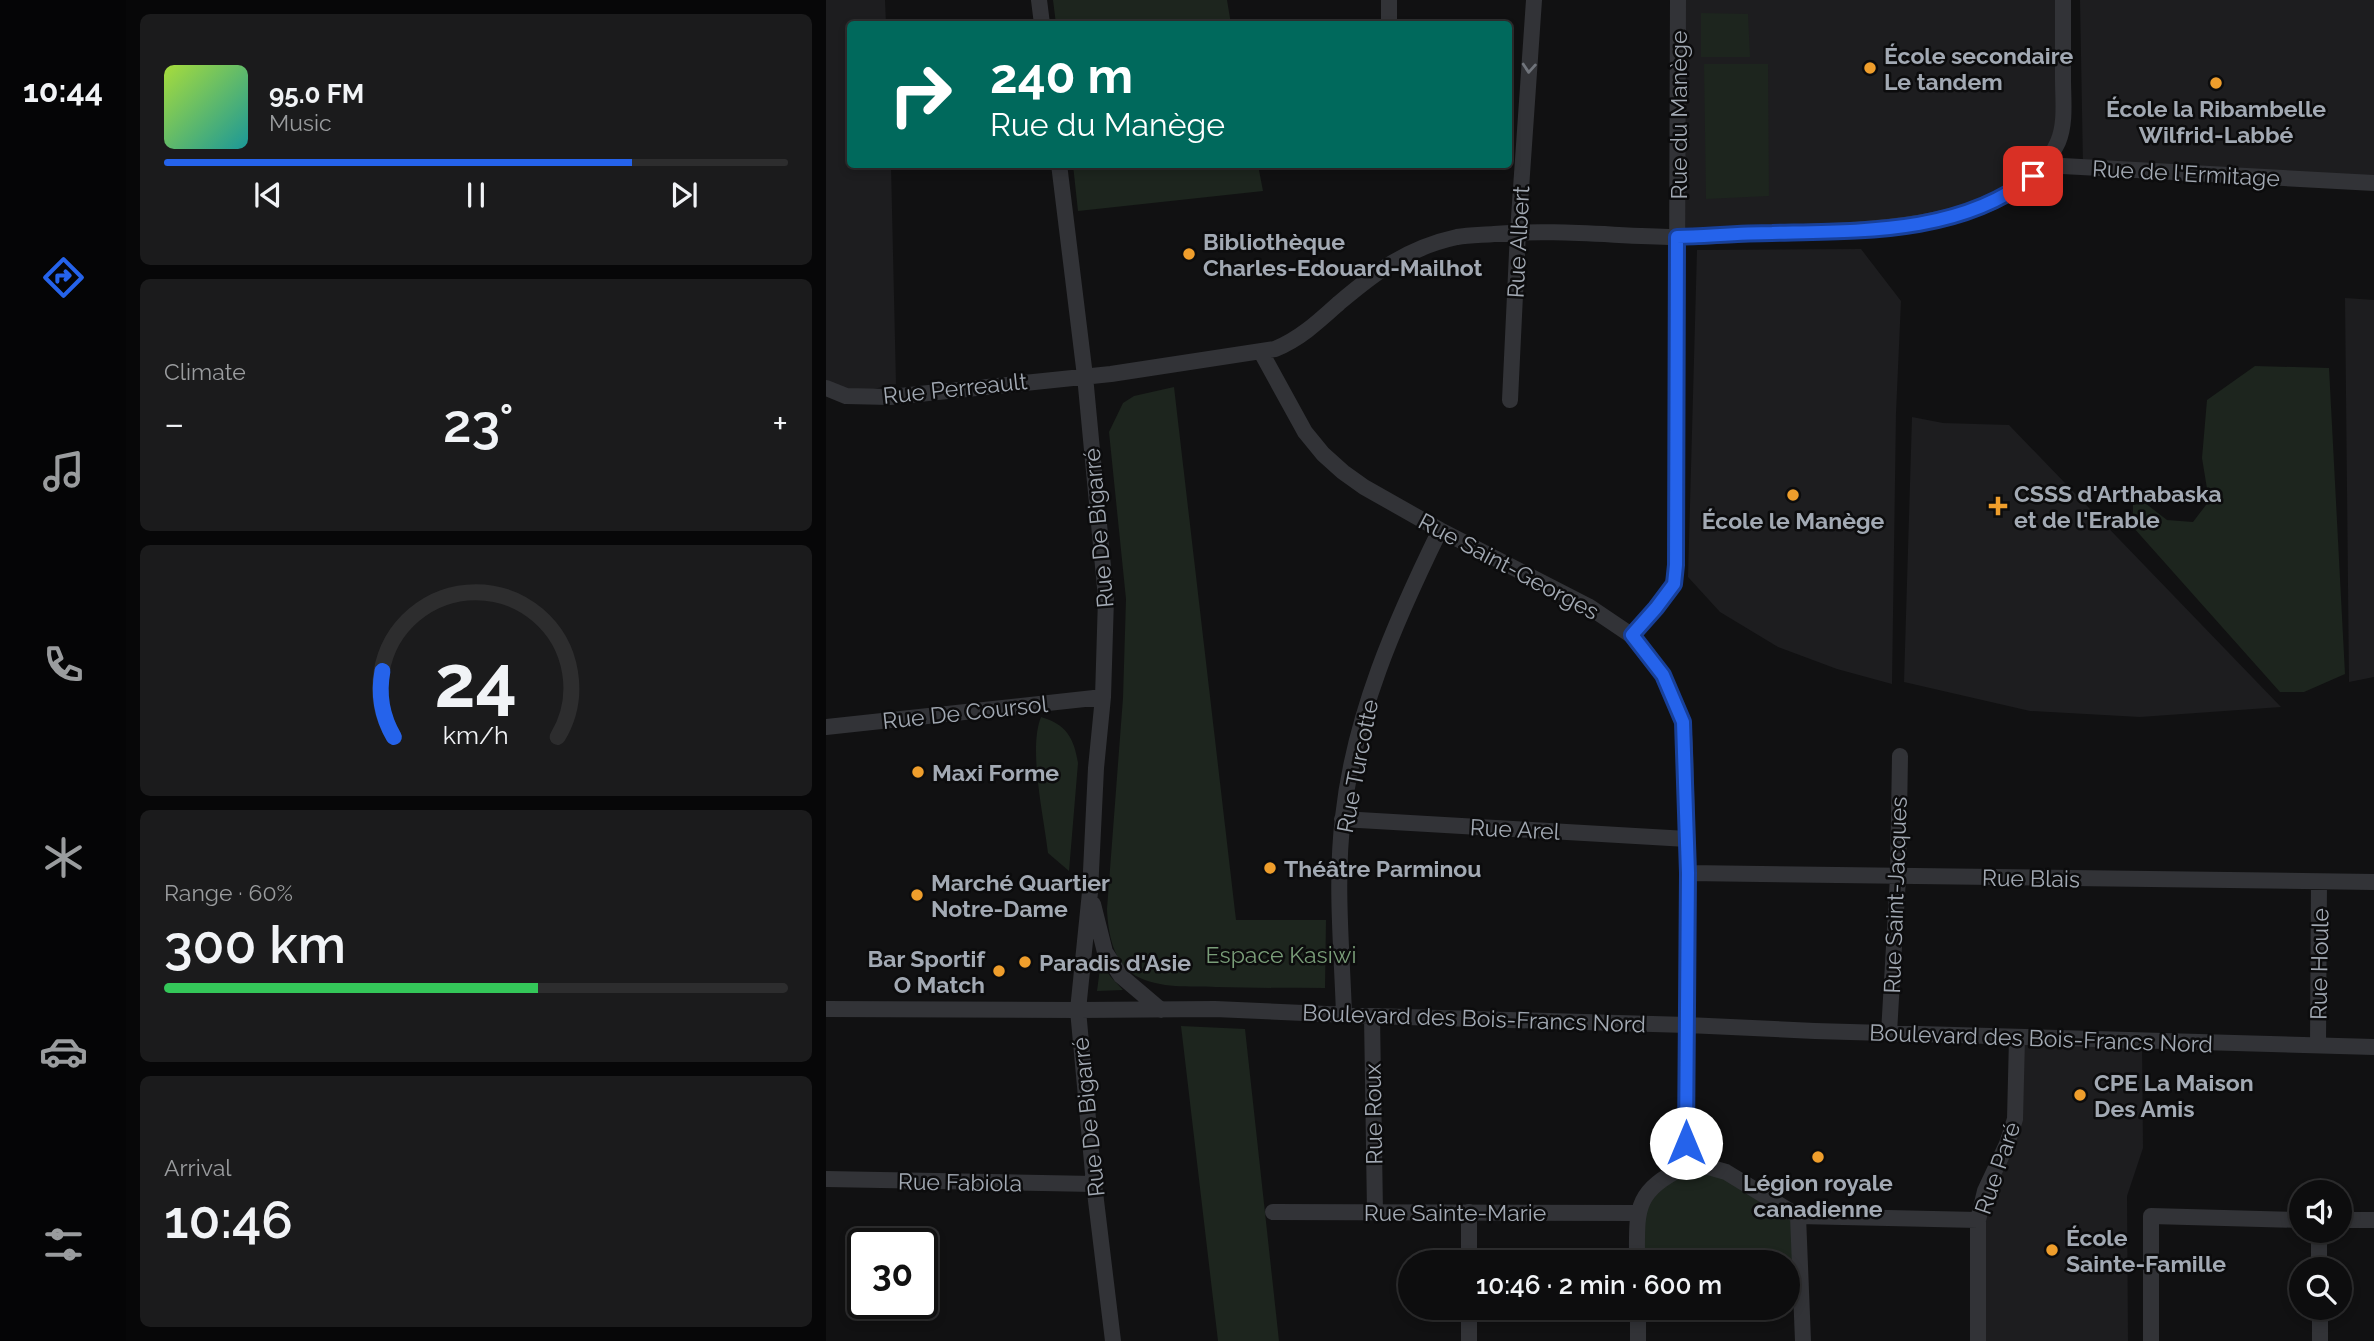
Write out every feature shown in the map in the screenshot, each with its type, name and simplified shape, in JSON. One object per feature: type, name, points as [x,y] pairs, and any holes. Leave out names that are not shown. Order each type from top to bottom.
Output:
[{"type":"street","points":[[1039,0],[1042,21]]},
{"type":"street","points":[[1389,0],[1389,21]]},
{"type":"street","name":"Rue Albert","points":[[1510,400],[1534,0]]},
{"type":"street","name":"Rue du Manège","points":[[1632,635],[1674,584],[1676,565],[1678,0]]},
{"type":"street","points":[[1085,376],[1275,349],[1297,338],[1400,256],[1458,237],[1518,232],[1677,237],[1860,229],[1930,221],[1979,208],[2021,186],[2044,165],[2058,142],[2063,118],[2063,0]]},
{"type":"street","name":"Rue de l'Ermitage","points":[[2044,165],[2374,183]]},
{"type":"street","name":"Rue De Bigarré","points":[[1059,168],[1085,376],[1106,598],[1103,697],[1096,768],[1090,892],[1078,1010],[1094,1184],[1113,1341]]},
{"type":"street","name":"Rue Saint-Georges","points":[[1261,352],[1295,415],[1323,454],[1364,487],[1440,530],[1588,606],[1632,635],[1663,675],[1683,722],[1688,873],[1686,1166]]},
{"type":"street","name":"Rue Perreault","points":[[826,388],[846,396],[890,397],[1085,376]]},
{"type":"street","name":"Rue Turcotte","points":[[1344,1015],[1340,881],[1342,819],[1365,706],[1394,627],[1440,530]]},
{"type":"street","name":"Rue De Coursol","points":[[826,727],[1103,697]]},
{"type":"street","name":"Rue Saint-Jacques","points":[[1889,1033],[1898,877],[1900,756]]},
{"type":"street","name":"Rue Arel","points":[[1342,819],[1687,839]]},
{"type":"street","name":"Rue Blais","points":[[1688,873],[2374,882]]},
{"type":"street","name":"Rue Houle","points":[[2318,1045],[2319,882]]},
{"type":"street","name":"Rue De Bigarré","points":[[1090,892],[1105,952],[1121,976],[1161,1010]]},
{"type":"street","name":"Boulevard des Bois-Francs Nord","points":[[826,1009],[1215,1009],[2017,1038],[2374,1047]]},
{"type":"street","name":"Rue Roux","points":[[1372,1016],[1375,1212]]},
{"type":"street","name":"Rue Paré","points":[[1978,1341],[1978,1220],[1985,1191],[2007,1144],[2015,1119],[2017,1038]]},
{"type":"street","points":[[1637,1250],[1637,1213],[1647,1191],[1666,1176],[1686,1166],[1705,1166],[1726,1172],[1798,1216],[1978,1220]]},
{"type":"street","name":"Rue Fabiola","points":[[826,1179],[1094,1184]]},
{"type":"street","name":"Rue Sainte-Marie","points":[[1273,1212],[1637,1213]]},
{"type":"street","points":[[1469,1212],[1469,1250]]},
{"type":"street","points":[[1798,1216],[1803,1341]]},
{"type":"street","points":[[2151,1341],[2151,1216],[2289,1220]]},
{"type":"street","points":[[2352,1220],[2374,1220]]},
{"type":"street","points":[[1469,1320],[1469,1341]]},
{"type":"street","points":[[1637,1320],[1638,1341]]},
{"type":"street","points":[[2320,1320],[2320,1341]]},
{"type":"shaded area","points":[[826,0],[885,0],[886,21],[847,21],[847,168],[891,168],[896,384],[842,396],[826,388]]},
{"type":"shaded area","name":"École secondaire Le tandem","points":[[1683,0],[2056,0],[2057,136],[2022,182],[1930,221],[1684,231]]},
{"type":"shaded area","name":"École la Ribambelle Wilfrid-Labbé","points":[[2080,0],[2374,0],[2374,178],[2083,166]]},
{"type":"shaded area","name":"École le Manège","points":[[1861,249],[1901,301],[1896,413],[1892,684],[1837,669],[1778,647],[1720,612],[1688,577],[1697,250]]},
{"type":"shaded area","points":[[2345,298],[2374,300],[2374,677],[2349,682]]},
{"type":"shaded area","name":"CSSS d'Arthabaska et de l'Erable","points":[[1912,417],[1943,423],[2009,425],[2281,707],[2140,717],[2030,711],[1904,682]]},
{"type":"shaded area","name":"École Sainte-Famille","points":[[2017,1038],[2142,1041],[2143,1148],[2127,1196],[2128,1341],[1978,1341],[1976,1239],[2007,1144]]},
{"type":"green space","points":[[1053,0],[1227,0],[1230,21],[1056,21]]},
{"type":"green space","points":[[1701,13],[1748,14],[1750,57],[1701,57]]},
{"type":"green space","points":[[1704,64],[1768,64],[1769,196],[1706,199]]},
{"type":"green space","points":[[1073,168],[1259,168],[1263,191],[1078,211]]},
{"type":"green space","points":[[2255,366],[2329,368],[2345,674],[2304,692],[2280,692],[2133,527],[2133,505],[2145,503],[2167,520],[2193,522],[2209,501],[2202,458],[2207,400]]},
{"type":"green space","name":"Espace Kasiwi","points":[[1174,387],[1236,920],[1326,920],[1325,988],[1165,985],[1136,976],[1122,963],[1113,947],[1107,909],[1123,698],[1126,599],[1109,432],[1123,403],[1134,396]]},
{"type":"green space","points":[[1041,717],[1063,728],[1074,746],[1078,763],[1069,871],[1048,853],[1036,765],[1037,731]]},
{"type":"green space","points":[[1101,961],[1110,976],[1123,990],[1097,991]]},
{"type":"green space","points":[[1181,1026],[1245,1029],[1279,1341],[1218,1341]]},
{"type":"green space","points":[[1705,1166],[1798,1216],[1800,1250],[1639,1250],[1647,1191]]},
{"type":"place","name":"École secondaire Le tandem","points":[[1870,68]]},
{"type":"place","name":"École la Ribambelle Wilfrid-Labbé","points":[[2216,83]]},
{"type":"place","name":"Bibliothèque Charles-Edouard-Mailhot","points":[[1189,254]]},
{"type":"place","name":"École le Manège","points":[[1793,495]]},
{"type":"place","name":"CSSS d'Arthabaska et de l'Erable","points":[[1998,506]]},
{"type":"place","name":"Maxi Forme","points":[[918,772]]},
{"type":"place","name":"Théâtre Parminou","points":[[1270,868]]},
{"type":"place","name":"Marché Quartier Notre-Dame","points":[[917,895]]},
{"type":"place","name":"Paradis d'Asie","points":[[1025,962]]},
{"type":"place","name":"Bar Sportif O Match","points":[[999,971]]},
{"type":"place","name":"CPE La Maison Des Amis","points":[[2080,1095]]},
{"type":"place","name":"Légion royale canadienne","points":[[1818,1157]]},
{"type":"place","name":"École Sainte-Famille","points":[[2052,1250]]},
{"type":"route","points":[[1686,1143],[1688,873],[1683,722],[1663,675],[1632,635],[1674,584],[1677,237],[1860,229],[1930,221],[1979,208],[2021,186],[2033,176]]}]
